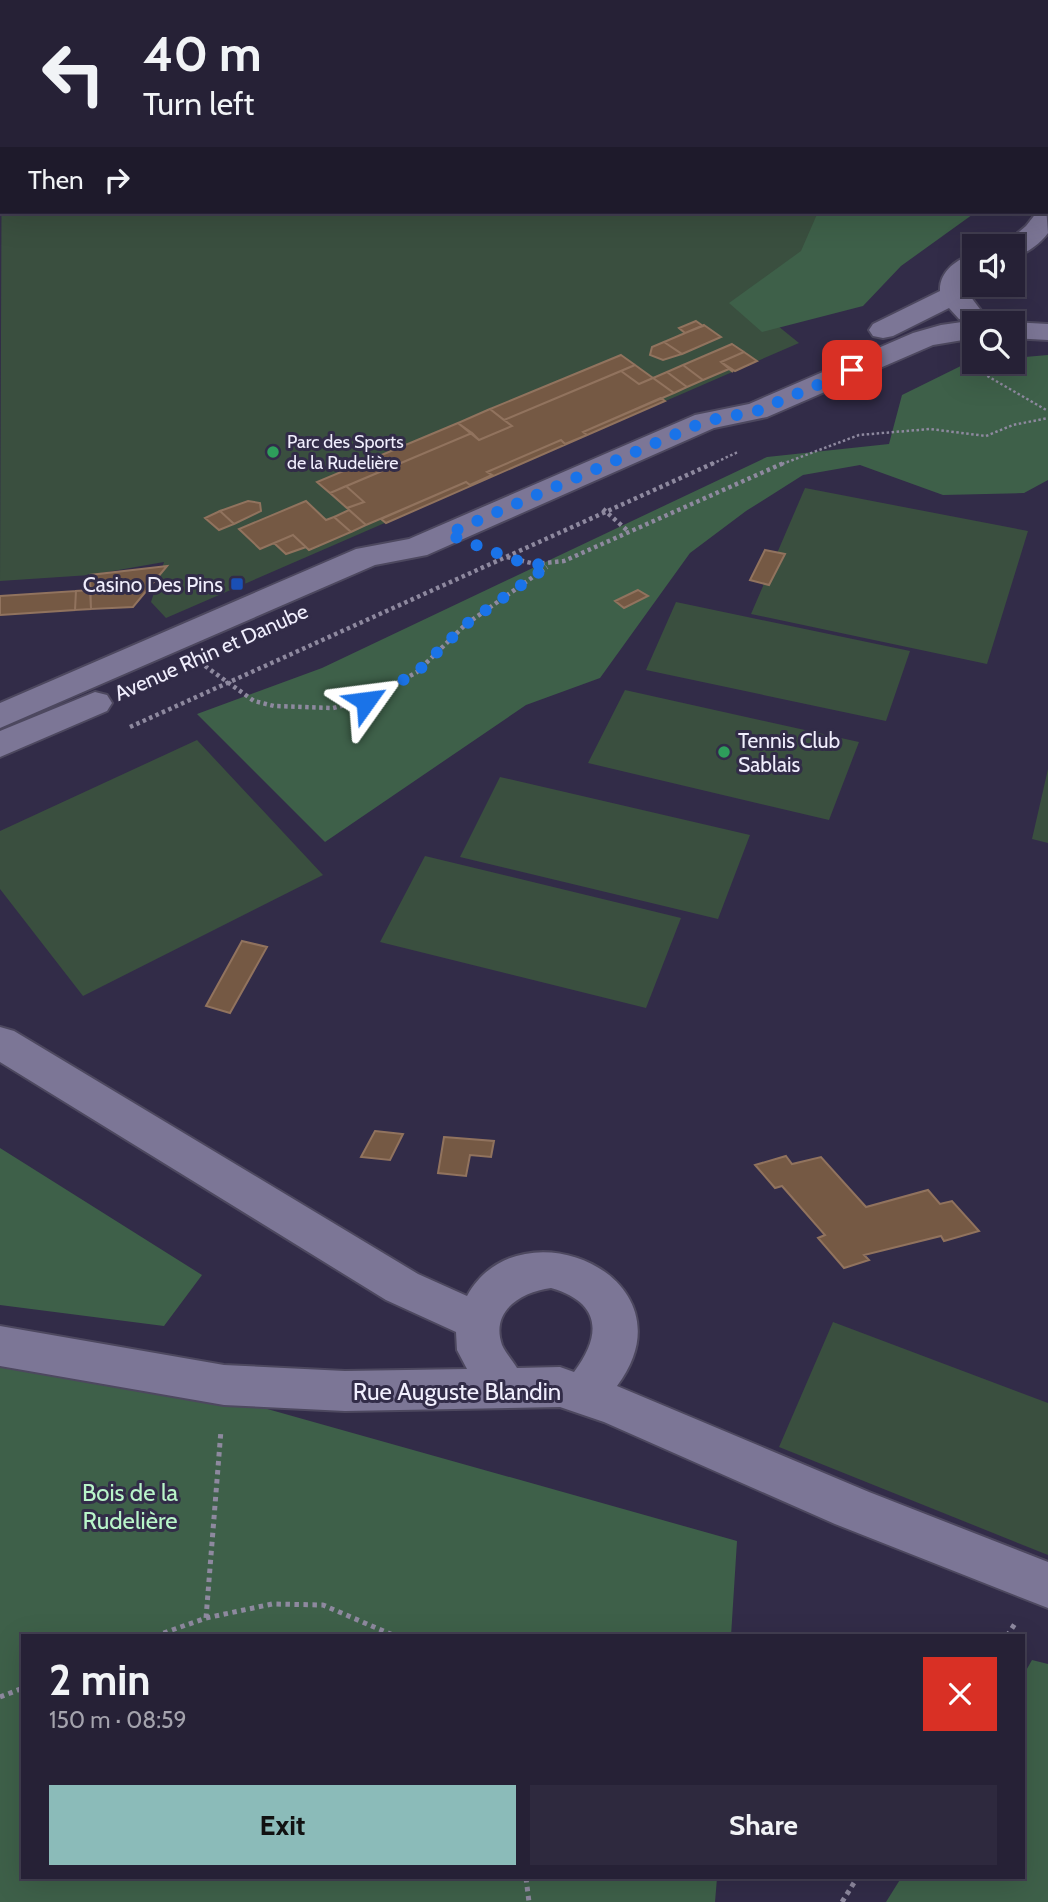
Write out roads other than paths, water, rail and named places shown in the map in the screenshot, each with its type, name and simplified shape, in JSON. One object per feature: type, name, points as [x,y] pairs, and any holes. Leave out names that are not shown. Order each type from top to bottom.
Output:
[{"type":"street","points":[[1025,240],[1048,215]]},
{"type":"street","points":[[1025,256],[1046,258]]},
{"type":"street","points":[[962,272],[956,276],[952,285],[953,295],[967,311]]},
{"type":"street","name":"Avenue Rhin et Danube","points":[[706,421],[733,397],[953,295]]},
{"type":"street","name":"Avenue Rhin et Danube","points":[[0,716],[367,556],[416,548],[706,421],[757,411],[923,339],[962,331]]},
{"type":"street","points":[[1025,331],[1048,332]]},
{"type":"street","name":"Avenue Rhin et Danube","points":[[0,745],[389,573],[416,548]]},
{"type":"street","points":[[0,1042],[402,1287],[477,1321]]},
{"type":"street","points":[[504,1386],[480,1350],[477,1321],[492,1293],[523,1273],[551,1270],[583,1279],[608,1300],[617,1331],[607,1364],[584,1394]]},
{"type":"street","name":"Rue Auguste Blandin","points":[[0,1346],[224,1385],[345,1391],[560,1387],[616,1406],[852,1508],[1048,1585]]},
{"type":"place","name":"Parc des Sports de la Rudelière","points":[[273,452]]},
{"type":"place","name":"Casino Des Pins","points":[[237,584]]},
{"type":"place","name":"Tennis Club Sablais","points":[[724,752]]},
{"type":"park label","name":"Bois de la Rudelière","points":[[130,1506]]}]
